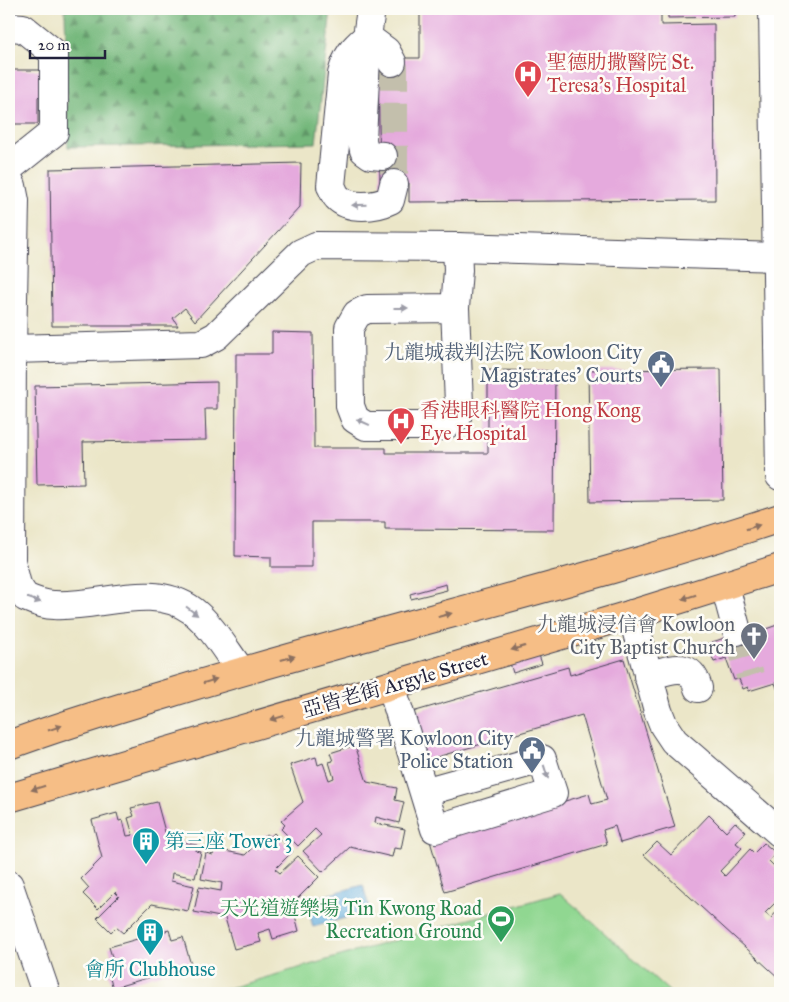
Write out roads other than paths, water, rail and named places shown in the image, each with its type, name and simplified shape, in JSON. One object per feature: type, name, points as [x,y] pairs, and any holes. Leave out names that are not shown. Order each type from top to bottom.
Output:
[{"type":"main road","points":[[9,745],[56,728],[241,671],[725,536],[780,518]]},
{"type":"main road","name":"亞皆老街 Argyle Street","points":[[9,798],[632,614],[780,568]]},
{"type":"street","points":[[371,9],[367,37],[362,140],[364,150],[371,156],[383,156]]},
{"type":"street","points":[[772,9],[780,476]]},
{"type":"street","points":[[9,27],[23,28],[54,53],[54,132],[9,168]]},
{"type":"street","points":[[367,37],[386,51],[392,62]]},
{"type":"street","points":[[367,37],[354,48],[346,59],[342,74],[331,186],[337,197],[350,205],[371,205],[382,204],[390,200],[394,184]]},
{"type":"street","points":[[9,180],[15,201],[10,526],[13,572],[17,585],[25,597],[53,605],[75,605],[134,597],[167,600],[182,604],[207,624],[241,671]]},
{"type":"street","points":[[12,349],[201,344],[216,336],[301,253],[316,246],[457,246],[776,257]]},
{"type":"street","points":[[455,308],[367,308],[357,314],[349,328],[350,406],[355,419],[366,426],[444,426],[457,417],[459,404],[455,308],[458,270],[457,246]]},
{"type":"street","points":[[725,586],[737,631]]},
{"type":"street","points":[[632,614],[658,711],[664,726],[674,741],[780,833]]},
{"type":"street","points":[[648,676],[675,668],[683,669],[691,673],[696,680],[698,688]]},
{"type":"street","points":[[391,685],[424,792]]},
{"type":"street","points":[[9,885],[19,949],[46,993]]},
{"type":"water","points":[[363,885],[370,911],[313,927],[310,915],[319,897]]},
{"type":"tunnel","points":[[392,62],[394,68],[394,184]]},
{"type":"tunnel","points":[[737,631],[750,676]]},
{"type":"place","name":"聖德肋撒醫院 St. Teresa's Hospital","points":[[528,98]]},
{"type":"place","name":"九龍城裁判法院 Kowloon City Magistrates' Courts","points":[[661,388]]},
{"type":"place","name":"香港眼科醫院 Hong Kong Eye Hospital","points":[[401,445]]},
{"type":"place","name":"九龍城浸信會 Kowloon City Baptist Church","points":[[754,660]]},
{"type":"place","name":"九龍城警署 Kowloon City Police Station","points":[[532,774]]},
{"type":"place","name":"第三座 Tower 3","points":[[146,865]]},
{"type":"place","name":"天光道遊樂場 Tin Kwong Road Recreation Ground","points":[[501,943]]},
{"type":"place","name":"會所 Clubhouse","points":[[150,956]]}]
